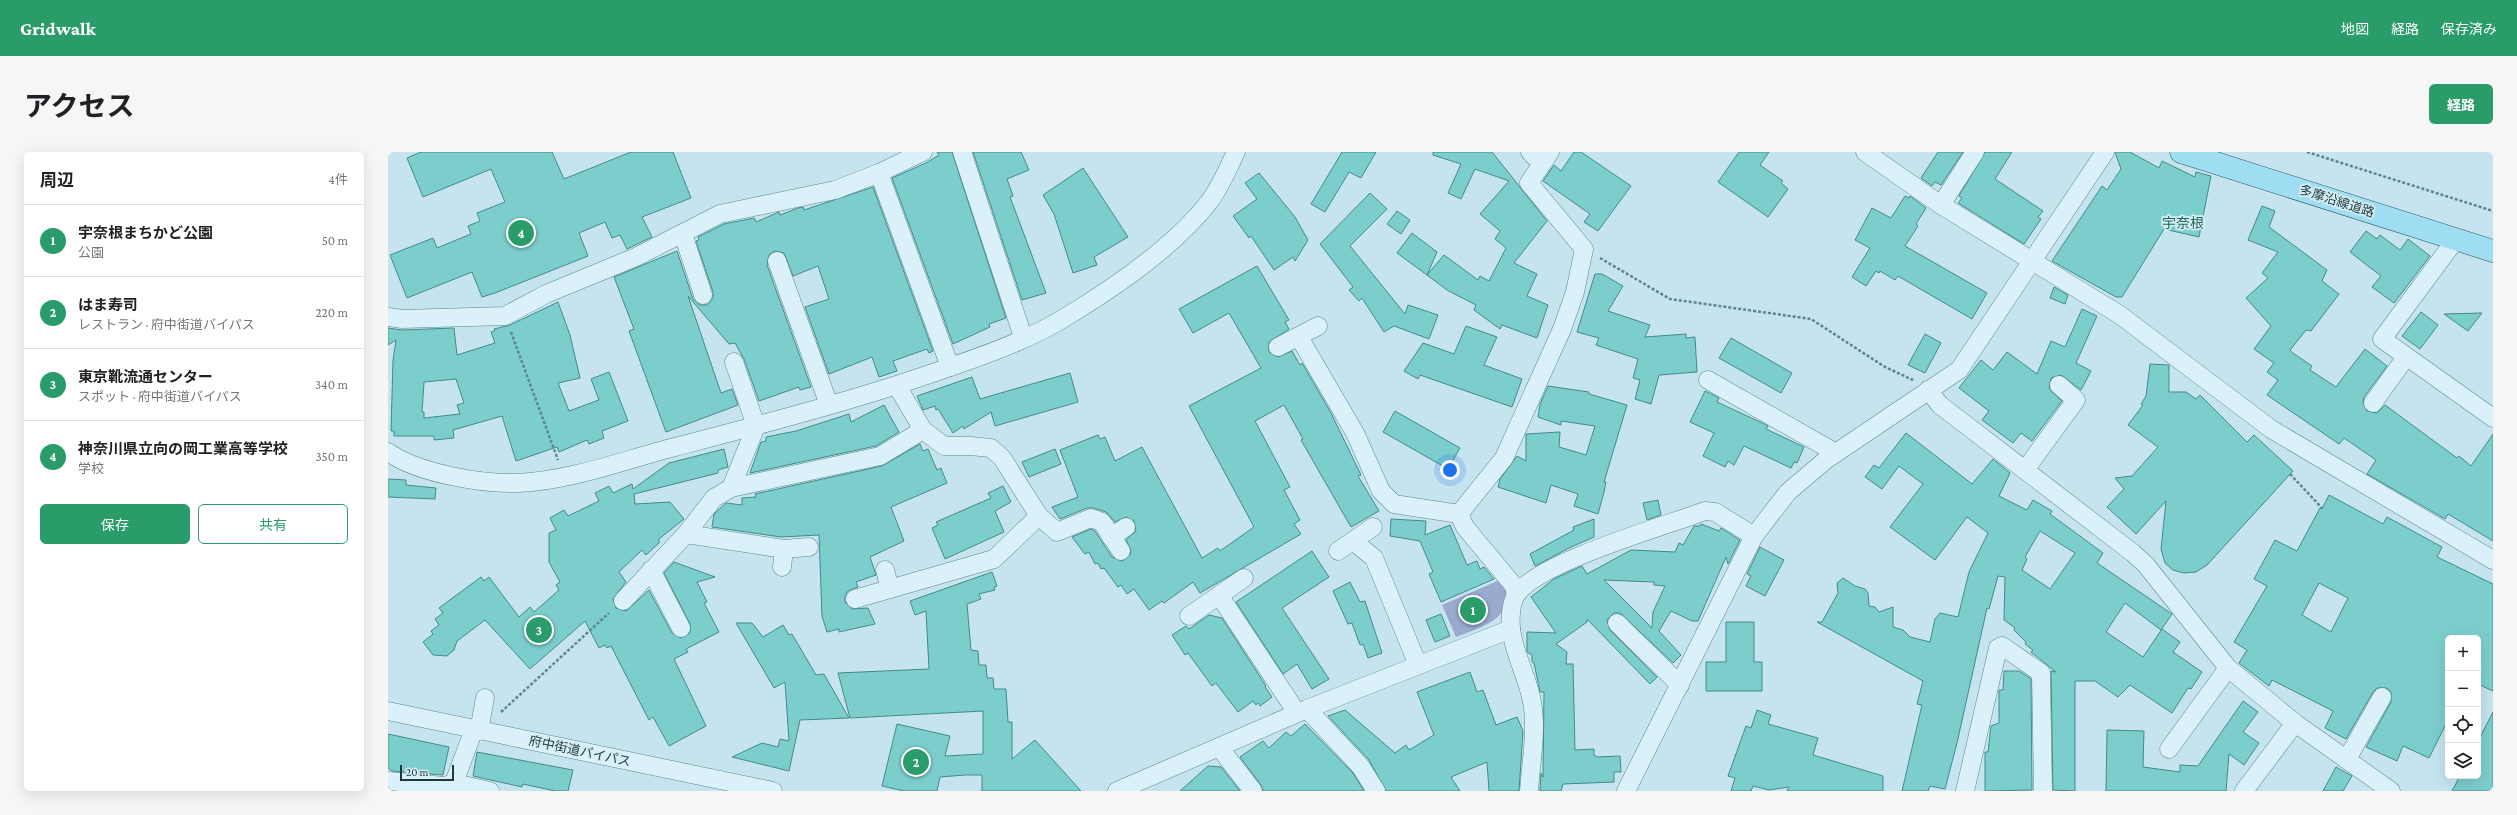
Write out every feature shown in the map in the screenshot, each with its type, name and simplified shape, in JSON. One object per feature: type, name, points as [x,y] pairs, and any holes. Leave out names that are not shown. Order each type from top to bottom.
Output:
[{"type":"main road","name":"多摩沿線道路","points":[[2181,152],[2493,250]]},
{"type":"street","points":[[388,317],[409,319],[505,316],[546,294],[636,257],[720,214],[835,190],[879,174],[923,152]]},
{"type":"street","points":[[962,152],[1023,337]]},
{"type":"street","points":[[388,452],[428,470],[483,481],[518,483],[564,476],[756,426],[897,386],[984,356],[1062,319],[1133,271],[1182,233],[1210,201],[1236,152]]},
{"type":"street","points":[[1865,152],[1941,205],[2120,315],[2271,429],[2493,560]]},
{"type":"street","points":[[1941,205],[1975,152]]},
{"type":"street","points":[[1626,791],[1642,756],[1680,685],[1754,536],[1788,492],[1836,452],[1959,370],[2105,152]]},
{"type":"street","points":[[1460,514],[1504,458],[1562,329],[1575,292],[1584,249],[1528,182],[1541,156]]},
{"type":"street","points":[[879,174],[950,367]]},
{"type":"street","points":[[683,234],[703,295]]},
{"type":"street","points":[[2456,239],[2382,339],[2493,418]]},
{"type":"street","points":[[777,261],[829,405]]},
{"type":"street","points":[[1278,347],[1318,326]]},
{"type":"street","points":[[1299,337],[1355,433],[1381,492],[1394,504],[1460,514]]},
{"type":"street","points":[[2372,403],[2406,357]]},
{"type":"street","points":[[731,488],[756,426],[734,362]]},
{"type":"street","points":[[1708,380],[1836,452]]},
{"type":"street","points":[[2025,470],[2076,400],[2059,385]]},
{"type":"street","points":[[897,386],[923,430],[944,446],[991,448],[1002,458],[1039,516],[1058,532],[1090,518],[1102,522],[1119,538]]},
{"type":"street","points":[[1928,390],[1940,405],[2146,566],[2228,668],[2295,723],[2391,791]]},
{"type":"street","points":[[623,601],[650,570],[686,534],[714,498],[731,488],[880,456],[923,430]]},
{"type":"street","points":[[1516,595],[1538,576],[1620,540],[1705,511],[1715,512],[1754,536]]},
{"type":"street","points":[[1460,514],[1465,527],[1514,586],[1516,595],[1511,613],[1510,629],[1532,699],[1533,748],[1529,791]]},
{"type":"street","points":[[855,599],[994,560],[1039,516]]},
{"type":"street","points":[[1338,551],[1373,527]]},
{"type":"street","points":[[686,534],[784,549],[809,547]]},
{"type":"street","points":[[1353,541],[1374,558],[1418,665]]},
{"type":"street","points":[[782,567],[784,549]]},
{"type":"street","points":[[650,570],[681,628]]},
{"type":"street","points":[[885,570],[890,589]]},
{"type":"street","points":[[1189,616],[1244,578]]},
{"type":"street","points":[[1219,595],[1302,711],[1361,767],[1376,791]]},
{"type":"street","points":[[1617,623],[1680,685]]},
{"type":"street","points":[[1117,791],[1302,711],[1510,629]]},
{"type":"street","points":[[1965,791],[1998,648],[2002,646],[2041,673],[2043,791]]},
{"type":"street","points":[[2169,749],[2228,668]]},
{"type":"street","points":[[2347,759],[2382,697]]},
{"type":"street","points":[[454,783],[477,730],[484,698]]},
{"type":"street","name":"府中街道バイパス","points":[[388,711],[477,730],[704,784],[772,791]]},
{"type":"street","points":[[2244,791],[2295,723]]},
{"type":"street","points":[[1219,747],[1253,791]]},
{"type":"street","points":[[388,781],[444,786],[454,783],[489,791]]},
{"type":"path","points":[[2307,152],[2493,211]]},
{"type":"path","points":[[1584,249],[1670,299],[1811,319],[1885,367],[1907,376],[1928,390]]},
{"type":"path","points":[[505,316],[564,476]]},
{"type":"path","points":[[2290,474],[2322,508]]},
{"type":"path","points":[[500,713],[623,601]]},
{"type":"shaded area","points":[[1502,579],[1506,592],[1506,603],[1502,612],[1487,624],[1456,637],[1442,605]]},
{"type":"building","points":[[421,152],[552,152],[564,179],[631,152],[673,152],[691,198],[642,217],[652,237],[627,249],[620,235],[612,238],[605,222],[579,233],[588,256],[495,293],[482,297],[472,272],[407,298],[390,255],[433,238],[437,248],[471,234],[468,226],[480,221],[477,213],[505,202],[491,169],[423,197],[407,158]]},
{"type":"building","points":[[937,152],[952,152],[1006,318],[989,324],[990,327],[953,344],[892,178],[926,163],[939,155]]},
{"type":"building","points":[[973,152],[1021,152],[1029,170],[1007,179],[1013,196],[1010,197],[1046,293],[1022,300]]},
{"type":"building","points":[[1342,152],[1376,152],[1361,178],[1349,172],[1325,212],[1311,204]]},
{"type":"building","points":[[1433,152],[1492,152],[1547,221],[1514,263],[1537,274],[1527,296],[1548,305],[1537,338],[1502,325],[1500,329],[1474,310],[1476,305],[1447,290],[1427,275],[1444,255],[1478,280],[1480,276],[1489,281],[1506,248],[1495,239],[1500,231],[1480,214],[1509,181],[1475,169],[1461,199],[1448,193],[1461,164],[1433,155]]},
{"type":"building","points":[[1574,152],[1581,152],[1631,186],[1598,231],[1584,222],[1590,214],[1543,181],[1554,165],[1561,171]]},
{"type":"building","points":[[1739,152],[1769,152],[1760,165],[1783,181],[1781,183],[1788,189],[1768,217],[1718,182]]},
{"type":"building","points":[[1938,152],[1963,152],[1941,185],[1935,182],[1932,186],[1921,178]]},
{"type":"building","points":[[1985,152],[2012,152],[1995,179],[2043,211],[2038,217],[2041,219],[2024,244],[1958,203],[1962,198],[1959,196]]},
{"type":"building","points":[[2115,152],[2130,152],[2159,168],[2162,161],[2195,177],[2196,172],[2211,176],[2199,237],[2164,229],[2122,297],[2116,297],[2052,261],[2102,186],[2107,190],[2121,169]]},
{"type":"building","points":[[1083,168],[1128,237],[1094,257],[1097,265],[1073,273],[1054,214],[1043,195]]},
{"type":"building","points":[[1259,173],[1295,217],[1308,240],[1295,261],[1293,257],[1274,270],[1251,236],[1249,238],[1233,216],[1257,199],[1245,183]]},
{"type":"building","points":[[873,187],[933,351],[929,353],[927,349],[893,361],[897,371],[879,377],[872,357],[829,374],[805,307],[829,299],[818,266],[793,276],[784,253],[774,251],[769,255],[767,265],[811,387],[800,390],[799,387],[759,401],[744,359],[735,343],[729,344],[688,296],[721,393],[732,389],[738,405],[666,432],[629,331],[634,329],[614,277],[677,251],[693,299],[700,305],[707,305],[713,298],[713,292],[696,241],[699,240],[698,237],[724,224],[754,218],[756,222],[779,212],[780,215],[803,207],[804,210]]},
{"type":"building","points":[[1370,193],[1387,209],[1350,246],[1405,314],[1408,305],[1438,315],[1429,339],[1394,326],[1384,332],[1362,298],[1359,301],[1349,290],[1353,287],[1320,244]]},
{"type":"building","points":[[1905,196],[1909,198],[1910,196],[1926,208],[1916,224],[1918,226],[1905,246],[1987,293],[1972,319],[1898,276],[1895,280],[1880,271],[1879,273],[1876,271],[1866,286],[1852,277],[1870,248],[1855,240],[1872,208],[1891,218]]},
{"type":"building","points":[[2262,206],[2275,211],[2269,227],[2327,270],[2322,281],[2339,294],[2311,331],[2306,330],[2290,350],[2312,366],[2310,370],[2336,387],[2365,349],[2387,366],[2364,397],[2363,402],[2367,411],[2377,413],[2385,405],[2457,458],[2459,456],[2471,466],[2493,434],[2493,541],[2448,514],[2445,519],[2367,474],[2376,460],[2344,438],[2339,444],[2267,395],[2278,380],[2267,372],[2274,363],[2254,349],[2271,326],[2246,298],[2268,278],[2262,273],[2278,252],[2248,240]]},
{"type":"building","points":[[1397,211],[1410,220],[1401,234],[1387,224]]},
{"type":"building","points":[[2366,231],[2377,239],[2380,235],[2400,250],[2408,239],[2430,256],[2394,303],[2372,287],[2381,276],[2350,252]]},
{"type":"building","points":[[1412,233],[1437,252],[1427,275],[1397,253]]},
{"type":"building","points":[[1257,266],[1289,320],[1285,322],[1289,329],[1269,342],[1269,352],[1278,357],[1292,351],[1300,365],[1302,363],[1331,413],[1361,475],[1358,476],[1379,511],[1351,527],[1301,440],[1303,439],[1284,405],[1255,421],[1290,487],[1284,490],[1300,520],[1294,524],[1301,534],[1200,593],[1193,582],[1164,603],[1162,601],[1149,610],[1134,589],[1127,594],[1121,585],[1118,587],[1104,568],[1101,569],[1098,563],[1095,564],[1089,552],[1085,554],[1072,537],[1091,529],[1095,531],[1112,557],[1122,561],[1130,555],[1131,550],[1126,540],[1136,531],[1134,521],[1126,517],[1115,522],[1106,512],[1094,508],[1087,508],[1060,519],[1052,507],[1078,497],[1060,450],[1098,435],[1100,439],[1105,437],[1115,461],[1142,447],[1202,558],[1218,548],[1220,551],[1254,527],[1189,406],[1261,368],[1229,313],[1193,333],[1179,309]]},
{"type":"building","points":[[1595,274],[1602,274],[1623,286],[1608,311],[1650,325],[1645,337],[1686,334],[1686,338],[1695,337],[1697,372],[1659,375],[1651,404],[1635,399],[1640,380],[1633,378],[1638,359],[1596,345],[1599,338],[1577,332]]},
{"type":"building","points":[[2054,287],[2068,295],[2065,304],[2050,298]]},
{"type":"building","points":[[558,302],[570,335],[580,378],[558,383],[569,411],[599,400],[591,379],[609,372],[628,421],[602,431],[604,438],[589,444],[587,440],[559,452],[557,447],[516,461],[502,416],[453,430],[454,438],[434,440],[434,436],[394,436],[394,431],[391,431],[393,360],[396,340],[388,345],[388,328],[402,330],[454,328],[457,355],[495,343],[491,332],[495,331],[494,329],[510,325]],"holes":[[[456,379],[464,403],[457,405],[460,414],[424,418],[424,412],[422,412],[424,382]]]},
{"type":"building","points":[[2082,309],[2097,316],[2076,363],[2091,371],[2081,390],[2061,375],[2051,378],[2049,389],[2062,401],[2032,441],[2021,433],[2013,443],[1982,420],[1989,411],[1959,388],[1981,360],[1993,370],[2007,352],[2037,374],[2051,341],[2065,347]]},
{"type":"building","points":[[2421,312],[2438,325],[2420,349],[2402,336]]},
{"type":"building","points":[[2482,313],[2468,331],[2444,314]]},
{"type":"building","points":[[1466,326],[1497,337],[1484,365],[1522,379],[1512,407],[1420,375],[1418,379],[1404,371],[1423,343],[1454,354]]},
{"type":"building","points":[[1925,334],[1941,343],[1925,373],[1908,365]]},
{"type":"building","points":[[1731,338],[1792,373],[1781,393],[1719,358]]},
{"type":"building","points":[[2150,364],[2169,365],[2169,392],[2186,392],[2196,399],[2200,395],[2247,442],[2254,435],[2293,471],[2207,565],[2196,572],[2184,573],[2173,570],[2165,563],[2161,549],[2166,501],[2136,534],[2107,507],[2124,489],[2115,478],[2132,476],[2158,447],[2128,425],[2143,405],[2141,404],[2146,396]]},
{"type":"building","points":[[1070,373],[1078,402],[995,426],[991,412],[964,429],[963,426],[953,433],[938,409],[936,410],[935,406],[923,410],[917,396],[972,377],[980,399]]},
{"type":"building","points":[[1548,386],[1589,392],[1589,394],[1627,405],[1604,482],[1606,482],[1598,514],[1574,506],[1578,494],[1551,485],[1546,503],[1498,487],[1500,479],[1517,456],[1526,461],[1526,434],[1560,432],[1559,447],[1586,455],[1595,426],[1561,421],[1561,425],[1538,417],[1540,404]]},
{"type":"building","points":[[1705,391],[1719,398],[1717,402],[1768,426],[1766,429],[1804,447],[1797,463],[1794,462],[1791,468],[1744,446],[1734,465],[1728,461],[1725,467],[1703,456],[1714,433],[1690,422]]},
{"type":"building","points":[[884,405],[899,432],[876,446],[750,473],[761,442],[766,441],[766,437],[796,431],[849,414],[851,422]]},
{"type":"building","points":[[1395,411],[1460,448],[1448,469],[1383,432]]},
{"type":"building","points":[[1906,433],[1972,484],[1993,459],[2010,473],[1999,496],[2027,510],[2033,500],[2052,511],[2050,514],[2103,553],[2097,563],[2172,614],[2161,630],[2125,603],[2106,632],[2143,657],[2162,629],[2180,642],[2173,652],[2202,672],[2191,689],[2188,688],[2172,713],[2130,685],[2118,697],[2095,681],[2075,681],[2075,791],[2053,790],[2051,671],[2056,672],[2031,652],[2033,650],[2025,644],[2026,642],[2014,630],[2015,628],[2004,620],[2005,577],[1998,576],[1989,609],[1987,608],[1957,743],[1945,789],[1930,786],[1928,791],[1902,791],[1922,705],[1917,704],[1923,681],[1817,622],[1822,622],[1838,593],[1837,583],[1843,578],[1855,586],[1865,589],[1868,593],[1869,606],[1875,607],[1879,612],[1893,607],[1893,627],[1903,630],[1910,637],[1930,642],[1935,619],[1940,613],[1958,617],[1969,572],[1988,533],[1967,517],[1935,560],[1890,527],[1923,484],[1899,466],[1882,489],[1865,477],[1874,465],[1879,468]],"holes":[[[2040,531],[2075,553],[2050,589],[2022,570],[2027,559],[2025,557]]]},
{"type":"building","points":[[920,444],[923,451],[928,449],[937,470],[941,468],[947,483],[891,507],[904,541],[870,557],[876,575],[856,582],[858,587],[848,591],[845,596],[845,602],[852,609],[868,608],[875,624],[839,632],[839,629],[827,632],[822,616],[819,535],[781,537],[712,527],[714,514],[726,503],[742,505],[742,498],[756,497],[755,494],[882,466]]},
{"type":"building","points":[[724,449],[728,467],[718,470],[718,473],[634,494],[635,504],[670,502],[684,519],[659,539],[659,543],[646,555],[642,550],[619,572],[626,582],[613,599],[616,608],[626,611],[649,590],[672,633],[681,638],[690,633],[690,624],[664,573],[674,562],[715,577],[697,582],[707,602],[704,603],[719,632],[686,649],[688,652],[674,659],[706,726],[669,746],[653,717],[649,720],[611,646],[607,648],[605,645],[599,648],[585,621],[530,669],[485,620],[457,641],[454,650],[447,656],[433,655],[423,642],[433,634],[431,631],[439,625],[435,619],[443,613],[439,608],[481,577],[484,581],[489,577],[519,617],[530,607],[534,612],[559,590],[556,585],[560,582],[549,562],[549,533],[556,530],[550,518],[564,510],[568,516],[599,501],[595,493],[609,486],[613,493],[632,484],[633,489],[669,463]]},
{"type":"building","points":[[1055,449],[1061,464],[1029,477],[1022,462]]},
{"type":"building","points":[[388,479],[406,480],[406,485],[436,488],[435,499],[388,497]]},
{"type":"building","points":[[1003,486],[1011,502],[995,511],[1004,532],[945,559],[932,528],[938,525],[936,522],[991,498],[988,493]]},
{"type":"building","points":[[2329,495],[2383,524],[2387,517],[2442,547],[2437,557],[2493,584],[2493,691],[2481,685],[2481,635],[2445,635],[2445,726],[2429,758],[2403,746],[2397,761],[2366,747],[2391,702],[2391,692],[2387,688],[2377,688],[2373,692],[2346,739],[2325,728],[2333,711],[2272,680],[2269,686],[2239,663],[2247,650],[2234,642],[2267,586],[2254,579],[2275,540],[2297,551],[2320,508],[2322,509]],"holes":[[[2319,583],[2348,598],[2331,632],[2302,615]]]},
{"type":"building","points":[[1658,500],[1661,515],[1647,520],[1643,503]]},
{"type":"building","points":[[1391,519],[1426,521],[1425,535],[1450,525],[1467,565],[1477,561],[1480,569],[1484,567],[1494,579],[1441,602],[1429,574],[1433,572],[1420,541],[1390,536]]},
{"type":"building","points":[[1594,519],[1594,537],[1535,566],[1530,554],[1574,530],[1573,527]]},
{"type":"building","points":[[1701,524],[1719,531],[1721,528],[1740,540],[1728,564],[1726,557],[1698,621],[1692,621],[1671,611],[1659,631],[1681,655],[1673,663],[1620,613],[1614,613],[1607,620],[1610,630],[1657,677],[1650,684],[1587,619],[1587,622],[1556,644],[1567,652],[1566,664],[1573,664],[1575,750],[1594,749],[1594,755],[1597,757],[1620,756],[1621,772],[1614,772],[1614,782],[1563,784],[1561,791],[1540,791],[1541,773],[1543,777],[1544,692],[1540,692],[1534,663],[1532,662],[1532,655],[1527,652],[1527,632],[1556,633],[1531,597],[1554,579],[1582,566],[1587,574],[1631,550],[1675,552],[1679,543],[1683,545],[1694,526],[1700,526]],"holes":[[[1604,580],[1654,582],[1654,585],[1665,586],[1653,612],[1652,628]]]},
{"type":"building","points":[[1760,547],[1784,560],[1765,596],[1746,586],[1751,576],[1747,574]]},
{"type":"building","points":[[1312,551],[1329,577],[1282,608],[1329,679],[1312,689],[1297,664],[1283,674],[1236,602]]},
{"type":"building","points":[[992,572],[997,586],[994,587],[995,590],[979,594],[981,599],[967,604],[971,650],[978,651],[979,665],[986,665],[987,678],[993,678],[994,689],[1006,689],[1008,722],[1012,722],[1012,759],[1035,740],[1081,791],[982,791],[982,775],[940,777],[937,791],[904,791],[882,786],[897,724],[950,736],[945,756],[983,754],[983,711],[850,718],[838,673],[929,669],[926,611],[915,615],[910,601]]},
{"type":"building","points":[[1350,582],[1360,602],[1365,601],[1382,653],[1368,658],[1363,644],[1360,645],[1352,623],[1348,624],[1333,591]]},
{"type":"building","points":[[1441,614],[1450,636],[1435,642],[1426,620]]},
{"type":"building","points":[[1209,615],[1222,618],[1266,686],[1265,687],[1272,697],[1260,706],[1258,703],[1256,705],[1253,701],[1238,712],[1216,683],[1212,686],[1188,653],[1185,655],[1172,635],[1186,626],[1189,629]]},
{"type":"building","points":[[1726,622],[1754,622],[1754,662],[1762,662],[1762,691],[1706,691],[1706,662],[1726,662]]},
{"type":"building","points":[[736,623],[752,623],[763,637],[783,625],[789,635],[792,634],[816,675],[824,674],[849,718],[800,720],[789,771],[732,757],[762,743],[778,747],[780,739],[789,741],[785,682],[774,688]]},
{"type":"building","points":[[2004,671],[2019,671],[2031,679],[2032,790],[1985,791],[1985,752],[1988,752],[1991,726],[1999,723],[1999,690],[2003,690]]},
{"type":"building","points":[[1470,672],[1477,692],[1483,690],[1496,725],[1517,717],[1523,731],[1519,791],[1489,791],[1487,762],[1451,777],[1460,791],[1386,791],[1369,760],[1328,716],[1345,710],[1395,753],[1406,745],[1409,750],[1434,735],[1417,692]]},
{"type":"building","points":[[2243,701],[2258,712],[2243,732],[2259,743],[2244,765],[2229,754],[2226,791],[2106,791],[2107,730],[2144,731],[2143,767],[2180,772],[2180,765],[2198,766]]},
{"type":"building","points":[[1757,710],[1771,715],[1768,724],[1818,738],[1813,755],[1883,776],[1883,791],[1787,791],[1789,787],[1769,790],[1753,786],[1751,791],[1731,791],[1735,778],[1728,776],[1746,726],[1751,728]]},
{"type":"building","points":[[2493,712],[2493,791],[2452,791],[2458,779],[2481,779],[2481,735]]},
{"type":"building","points":[[1305,724],[1353,773],[1364,791],[1263,791],[1261,785],[1240,757],[1263,741],[1269,748],[1286,732],[1291,736]]},
{"type":"building","points":[[388,734],[449,747],[443,775],[392,771],[388,768]]},
{"type":"building","points":[[477,752],[573,770],[568,791],[555,791],[523,784],[522,787],[473,776]]},
{"type":"building","points":[[1208,766],[1221,767],[1240,791],[1180,791]]},
{"type":"building","points":[[2336,767],[2352,776],[2343,791],[2323,791]]},
{"type":"place","name":"神奈川県立向の岡工業高等学校","points":[[521,233]]},
{"type":"place","name":"宇奈根まちかど公園","points":[[1473,610]]},
{"type":"place","name":"東京靴流通センター","points":[[539,630]]},
{"type":"place","name":"はま寿司","points":[[916,762]]},
{"type":"district","name":"宇奈根","points":[[2183,223]]}]
